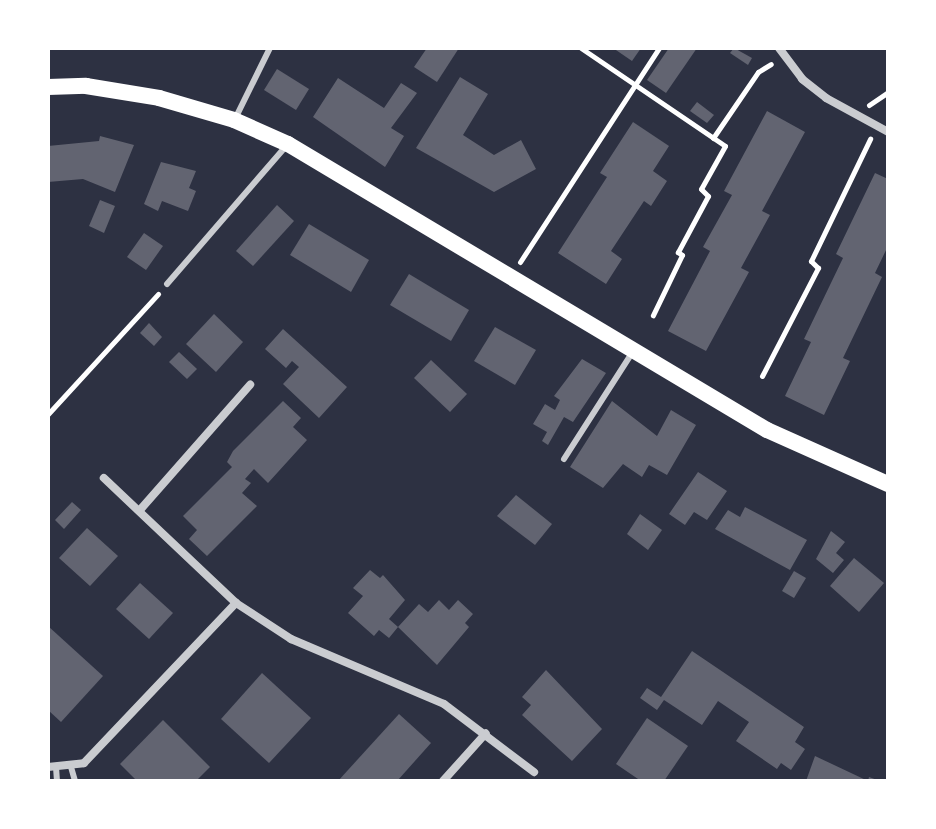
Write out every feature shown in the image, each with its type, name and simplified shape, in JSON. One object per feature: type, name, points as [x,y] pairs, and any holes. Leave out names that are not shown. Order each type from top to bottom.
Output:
[{"type":"main road","points":[[48,87],[86,86],[159,98],[234,120],[288,144],[767,430],[888,484]]},
{"type":"street","points":[[779,48],[783,58],[826,98],[888,132]]},
{"type":"street","points":[[140,510],[250,385]]},
{"type":"street","points":[[104,478],[236,603],[291,639],[444,704],[534,772]]},
{"type":"street","points":[[52,767],[84,763],[236,603]]},
{"type":"street","points":[[443,781],[486,733]]},
{"type":"lane","points":[[234,120],[270,48]]},
{"type":"lane","points":[[167,284],[288,144]]},
{"type":"lane","points":[[564,459],[634,350]]},
{"type":"lane","points":[[52,767],[57,781]]},
{"type":"lane","points":[[71,767],[75,781]]},
{"type":"path","points":[[581,48],[725,146],[701,189],[708,196],[678,252],[682,255],[653,315]]},
{"type":"path","points":[[524,256],[659,48]]},
{"type":"path","points":[[713,138],[758,72],[783,58]]},
{"type":"path","points":[[762,376],[818,268],[811,261],[876,127]]},
{"type":"path","points":[[48,414],[167,284]]},
{"type":"building","points":[[427,48],[459,48],[437,82],[414,67]]},
{"type":"building","points":[[613,48],[641,48],[632,61]]},
{"type":"building","points":[[669,48],[697,48],[666,93],[647,80]]},
{"type":"building","points":[[734,48],[752,58],[748,65],[730,53]]},
{"type":"building","points":[[277,69],[309,89],[296,110],[264,90]]},
{"type":"building","points":[[460,77],[488,94],[463,135],[494,155],[521,140],[536,169],[494,192],[416,148]]},
{"type":"building","points":[[338,78],[384,108],[401,83],[417,93],[391,128],[404,136],[385,167],[313,117]]},
{"type":"building","points":[[697,102],[714,115],[707,123],[690,111]]},
{"type":"building","points":[[767,111],[805,132],[762,211],[770,215],[741,268],[749,272],[706,351],[668,331],[710,251],[703,247],[732,195],[724,191]]},
{"type":"building","points":[[633,122],[669,146],[653,171],[667,181],[651,206],[644,201],[611,251],[622,259],[606,284],[558,253],[607,177],[600,173]]},
{"type":"building","points":[[100,136],[134,145],[115,192],[83,179],[48,182],[48,146],[99,141]]},
{"type":"building","points":[[161,162],[196,171],[189,188],[196,191],[188,211],[162,201],[158,211],[144,204]]},
{"type":"building","points":[[875,173],[888,179],[888,246],[875,273],[882,277],[843,358],[850,361],[824,415],[785,396],[811,342],[804,339],[843,258],[836,254]]},
{"type":"building","points":[[100,200],[115,206],[104,233],[89,226]]},
{"type":"building","points":[[277,205],[294,221],[253,266],[236,251]]},
{"type":"building","points":[[309,224],[369,260],[351,292],[290,255]]},
{"type":"building","points":[[144,233],[163,246],[146,270],[127,257]]},
{"type":"building","points":[[409,274],[469,310],[451,341],[390,305]]},
{"type":"building","points":[[214,314],[243,342],[216,372],[186,344]]},
{"type":"building","points":[[149,323],[162,337],[154,346],[140,333]]},
{"type":"building","points":[[495,327],[536,350],[515,385],[474,361]]},
{"type":"building","points":[[283,329],[347,387],[319,418],[283,384],[299,367],[292,361],[286,368],[265,349]]},
{"type":"building","points":[[179,352],[197,369],[187,379],[169,362]]},
{"type":"building","points":[[582,359],[606,373],[573,422],[564,417],[548,445],[542,441],[547,432],[533,424],[545,404],[555,410],[560,400],[554,396]]},
{"type":"building","points":[[431,360],[467,394],[450,412],[414,378]]},
{"type":"building","points":[[283,401],[301,418],[293,427],[307,440],[268,483],[254,469],[245,479],[251,483],[242,493],[257,506],[207,556],[189,539],[197,530],[183,516],[232,467],[227,462],[233,451]]},
{"type":"building","points":[[612,401],[657,436],[671,410],[696,425],[667,475],[649,465],[642,477],[623,464],[603,488],[570,467]]},
{"type":"building","points":[[698,472],[727,491],[707,520],[694,512],[685,525],[669,514]]},
{"type":"building","points":[[516,495],[552,524],[535,545],[497,516]]},
{"type":"building","points":[[72,502],[81,510],[64,529],[55,520]]},
{"type":"building","points":[[745,507],[807,540],[790,570],[715,529],[728,510],[740,517]]},
{"type":"building","points":[[640,514],[662,530],[648,550],[627,534]]},
{"type":"building","points":[[87,528],[118,556],[90,586],[59,558]]},
{"type":"building","points":[[831,531],[845,542],[836,553],[844,560],[833,573],[816,559]]},
{"type":"building","points":[[854,558],[884,583],[859,612],[830,586]]},
{"type":"building","points":[[370,570],[380,578],[383,575],[405,600],[389,619],[398,627],[389,638],[379,630],[374,636],[348,613],[363,596],[353,588]]},
{"type":"building","points":[[794,571],[806,578],[794,598],[782,591]]},
{"type":"building","points":[[140,583],[173,613],[149,639],[116,609]]},
{"type":"building","points":[[439,600],[449,610],[458,600],[473,614],[465,623],[469,627],[437,665],[398,627],[419,604],[428,612]]},
{"type":"building","points":[[48,626],[103,676],[61,722],[48,710]]},
{"type":"building","points":[[692,651],[804,727],[795,742],[805,749],[791,770],[781,763],[777,769],[736,741],[749,722],[718,701],[702,725],[664,700],[657,710],[640,698],[647,688],[661,697]]},
{"type":"building","points":[[546,670],[602,729],[572,761],[522,715],[531,705],[522,697]]},
{"type":"building","points":[[262,673],[311,718],[269,763],[221,719]]},
{"type":"building","points":[[399,714],[431,743],[398,780],[338,781]]},
{"type":"building","points":[[647,718],[688,746],[664,781],[641,781],[616,764]]},
{"type":"building","points":[[163,720],[210,767],[196,781],[137,781],[120,764]]},
{"type":"building","points":[[815,756],[868,781],[806,781]]}]
